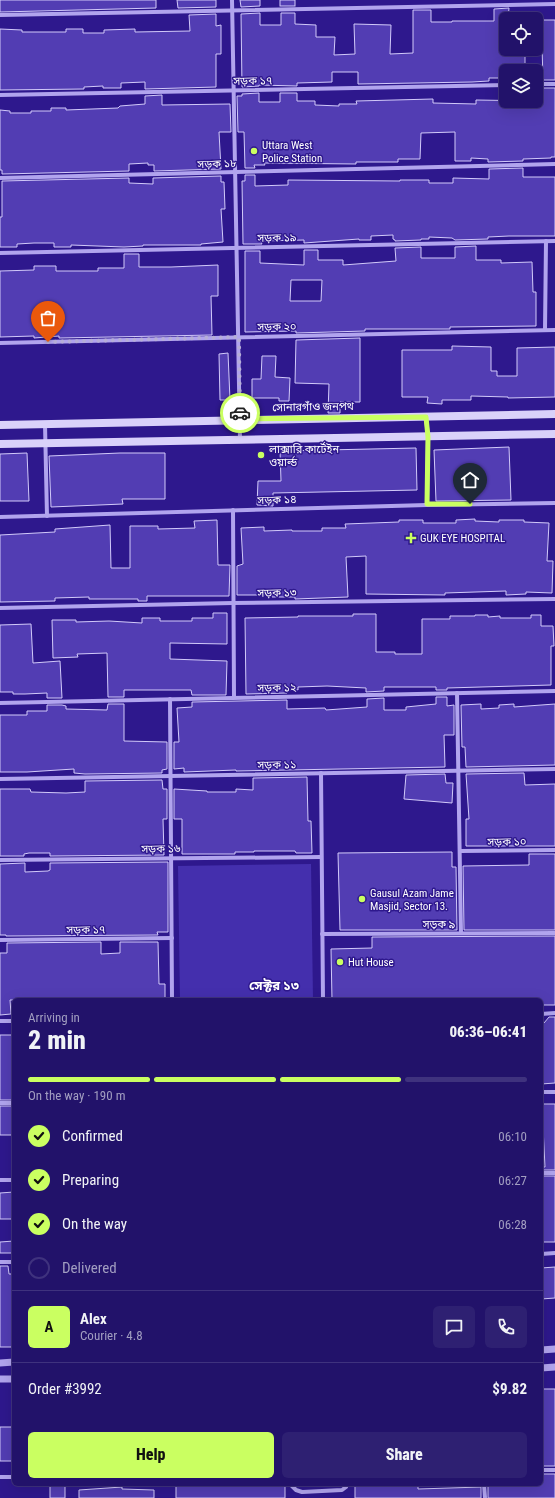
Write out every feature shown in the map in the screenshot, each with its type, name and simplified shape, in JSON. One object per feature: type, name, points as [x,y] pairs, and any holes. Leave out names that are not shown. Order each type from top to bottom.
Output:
[{"type":"main road","name":"সোনারগাঁও জনপথ","points":[[0,425],[240,419],[555,414]]},
{"type":"main road","points":[[0,444],[555,434]]},
{"type":"street","points":[[232,0],[238,248],[240,440]]},
{"type":"street","points":[[0,15],[555,4]]},
{"type":"street","points":[[543,84],[555,84]]},
{"type":"street","name":"সড়ক ১৭","points":[[0,95],[499,85]]},
{"type":"street","name":"সড়ক ১৮","points":[[0,178],[555,164]]},
{"type":"street","points":[[544,330],[546,241]]},
{"type":"street","name":"সড়ক ১৯","points":[[0,253],[555,241]]},
{"type":"street","name":"সড়ক ২০","points":[[0,343],[555,330]]},
{"type":"street","points":[[426,417],[428,437],[427,504]]},
{"type":"street","points":[[45,424],[47,516]]},
{"type":"street","name":"সড়ক ১৪","points":[[0,517],[427,504],[555,503]]},
{"type":"street","points":[[233,510],[234,697]]},
{"type":"street","name":"সড়ক ১৩","points":[[0,608],[233,603],[555,599]]},
{"type":"street","name":"সড়ক ১২","points":[[0,703],[555,690]]},
{"type":"street","points":[[457,693],[461,933]]},
{"type":"street","points":[[170,699],[172,998]]},
{"type":"street","name":"সড়ক ১১","points":[[0,779],[555,769]]},
{"type":"street","points":[[321,773],[323,998]]},
{"type":"street","name":"সড়ক ১০","points":[[460,851],[555,850]]},
{"type":"street","name":"সড়ক ১৬","points":[[0,860],[321,857]]},
{"type":"street","name":"সড়ক ৯","points":[[322,934],[555,933]]},
{"type":"street","name":"সড়ক ১৭","points":[[0,940],[172,938]]},
{"type":"street","points":[[543,1014],[555,1013]]},
{"type":"street","points":[[0,1021],[12,1021]]},
{"type":"street","points":[[543,1092],[555,1092]]},
{"type":"street","points":[[0,1103],[12,1103]]},
{"type":"street","points":[[543,1173],[555,1173]]},
{"type":"street","points":[[0,1180],[12,1180]]},
{"type":"street","points":[[543,1254],[555,1254]]},
{"type":"street","points":[[0,1262],[12,1262]]},
{"type":"street","points":[[543,1350],[555,1349]]},
{"type":"street","points":[[0,1363],[12,1362]]},
{"type":"street","points":[[543,1368],[555,1367]]},
{"type":"street","points":[[0,1379],[12,1379]]},
{"type":"street","points":[[543,1470],[555,1470]]},
{"type":"street","points":[[0,1477],[12,1477]]},
{"type":"street","points":[[292,1486],[296,1490],[302,1492],[342,1490],[346,1486]]},
{"type":"street","points":[[484,1486],[485,1498]]},
{"type":"shaded area","points":[[311,864],[313,998],[180,998],[178,866]]},
{"type":"building","points":[[0,0],[156,0],[156,8],[0,12]]},
{"type":"building","points":[[177,0],[216,0],[216,7],[178,8]]},
{"type":"building","points":[[240,0],[260,0],[260,6],[241,7]]},
{"type":"building","points":[[280,0],[295,0],[295,6],[280,6]]},
{"type":"building","points":[[509,8],[509,12],[499,12],[499,56],[525,56],[525,64],[499,64],[499,78],[489,78],[489,81],[472,82],[358,84],[358,72],[332,72],[332,82],[297,83],[297,86],[259,85],[242,87],[241,14],[260,13],[260,25],[281,25],[281,13],[295,13],[295,24],[316,25],[316,37],[335,37],[334,55],[355,54],[354,24],[391,25],[390,54],[413,53],[413,10],[431,10],[431,22],[452,22],[494,21],[494,9]]},
{"type":"building","points":[[216,14],[216,26],[221,25],[221,54],[216,54],[216,87],[145,89],[145,82],[121,83],[121,88],[103,88],[103,86],[84,87],[84,89],[0,90],[0,29],[22,30],[22,32],[66,32],[66,29],[83,29],[83,33],[104,33],[104,30],[135,29],[135,32],[190,31],[189,15]]},
{"type":"building","points":[[543,20],[555,20],[555,80],[543,80]]},
{"type":"building","points":[[543,88],[555,88],[555,157],[551,158],[523,159],[523,161],[488,162],[488,159],[471,158],[471,161],[455,161],[455,132],[421,133],[420,159],[398,159],[398,162],[356,162],[356,164],[264,163],[265,165],[254,165],[255,168],[245,168],[244,132],[238,132],[237,96],[242,96],[242,94],[259,93],[259,102],[280,102],[280,93],[297,93],[297,101],[315,101],[315,105],[339,106],[339,104],[357,104],[356,101],[433,99],[433,103],[476,104],[476,100],[499,100],[499,108],[543,108]]},
{"type":"building","points":[[162,95],[162,105],[230,104],[231,132],[219,132],[221,169],[154,171],[154,165],[148,165],[148,163],[129,164],[129,171],[2,174],[2,170],[0,170],[0,110],[10,111],[10,113],[31,113],[31,111],[51,111],[51,108],[66,108],[66,110],[118,108],[120,106],[145,104],[145,96]]},
{"type":"building","points":[[523,168],[523,177],[555,177],[555,236],[509,236],[488,237],[488,239],[455,240],[452,238],[429,237],[429,239],[421,240],[395,241],[393,239],[393,235],[371,236],[371,240],[359,239],[304,243],[304,240],[261,241],[262,244],[243,244],[242,181],[245,181],[245,175],[255,175],[255,186],[288,185],[288,180],[429,180],[429,183],[453,183],[453,178],[489,179],[489,169]]},
{"type":"building","points":[[221,176],[221,182],[224,182],[225,209],[221,209],[223,242],[201,245],[143,245],[124,247],[71,245],[71,247],[54,247],[54,243],[34,243],[17,244],[17,247],[0,247],[2,181],[129,178],[129,183],[153,184],[153,178]]},
{"type":"building","points":[[476,246],[476,260],[501,260],[501,263],[532,262],[533,292],[536,292],[536,326],[450,327],[450,329],[365,329],[365,331],[296,333],[296,331],[245,332],[245,251],[260,251],[260,263],[304,265],[304,250],[318,250],[318,260],[343,260],[343,265],[396,261],[395,248],[421,247],[421,258],[455,258],[455,247]],"holes":[[[291,280],[322,280],[321,301],[290,301]]]},
{"type":"building","points":[[124,254],[139,254],[139,267],[218,265],[218,296],[211,296],[212,335],[59,338],[59,336],[34,338],[34,336],[0,337],[0,271],[34,270],[34,266],[56,266],[56,271],[98,271],[98,268],[124,268]]},
{"type":"building","points":[[360,338],[360,402],[340,402],[340,413],[328,413],[329,384],[295,383],[296,340]]},
{"type":"building","points":[[452,346],[491,347],[491,371],[497,371],[497,376],[517,376],[517,348],[555,347],[555,397],[508,398],[471,396],[471,400],[442,400],[442,404],[427,403],[428,397],[402,397],[402,350],[452,350]]},
{"type":"building","points":[[228,353],[230,400],[220,400],[219,354]]},
{"type":"building","points":[[262,356],[276,356],[275,377],[290,378],[289,401],[279,401],[279,398],[252,398],[252,379],[261,379]]},
{"type":"building","points":[[509,447],[511,500],[436,501],[434,450]]},
{"type":"building","points":[[416,448],[417,490],[273,493],[273,506],[257,505],[258,481],[281,481],[280,451]]},
{"type":"building","points":[[27,453],[29,501],[0,501],[0,454]]},
{"type":"building","points":[[165,453],[165,499],[122,499],[123,504],[51,507],[49,456]]},
{"type":"building","points":[[475,519],[475,521],[499,522],[499,520],[524,520],[524,522],[549,523],[547,561],[553,561],[552,593],[526,592],[526,594],[506,595],[506,591],[445,593],[445,595],[366,594],[366,556],[346,557],[348,597],[295,599],[295,597],[272,597],[272,595],[237,595],[237,566],[243,564],[241,528],[264,527],[264,531],[322,531],[322,528],[346,528],[345,524],[399,522],[399,520],[423,520],[423,523],[456,523],[456,520]]},
{"type":"building","points":[[217,520],[218,565],[230,565],[229,596],[147,596],[147,601],[138,601],[138,599],[89,599],[89,597],[55,598],[55,601],[0,602],[0,535],[55,532],[55,529],[110,525],[111,568],[130,568],[130,526],[158,526],[158,529],[195,528],[194,521]]},
{"type":"building","points":[[213,613],[227,613],[227,644],[170,643],[170,659],[227,661],[226,695],[192,695],[191,690],[124,690],[124,697],[108,697],[107,653],[77,654],[78,657],[53,658],[52,620],[142,623],[142,618],[160,618],[160,621],[192,621],[192,618],[213,618]]},
{"type":"building","points":[[353,614],[376,614],[376,652],[395,652],[395,654],[422,654],[422,619],[450,619],[450,616],[475,615],[488,615],[488,617],[500,616],[500,618],[531,618],[531,615],[541,615],[541,626],[553,626],[554,646],[551,646],[551,685],[447,688],[447,690],[436,690],[436,687],[384,687],[384,691],[366,692],[366,688],[327,686],[298,687],[298,690],[287,690],[287,693],[246,694],[245,618],[353,616]]},
{"type":"building","points":[[31,624],[33,663],[60,661],[62,698],[47,698],[47,693],[13,694],[13,692],[0,692],[0,625]]},
{"type":"building","points":[[436,697],[447,697],[447,706],[454,705],[454,735],[444,735],[445,767],[184,772],[184,768],[174,769],[174,742],[179,742],[177,708],[192,707],[192,702],[287,700],[287,709],[325,708],[326,710],[367,707],[367,699],[384,698],[384,710],[406,710],[406,707],[436,704]]},
{"type":"building","points":[[108,704],[124,704],[124,741],[167,742],[167,769],[162,770],[162,773],[85,774],[74,773],[74,769],[0,772],[0,715],[27,715],[27,711],[47,711],[47,705],[62,705],[66,706],[66,709],[107,710]]},
{"type":"building","points":[[481,704],[481,709],[499,708],[499,705],[514,704],[514,707],[555,704],[555,765],[466,767],[465,747],[462,747],[461,705]]},
{"type":"building","points":[[524,773],[525,785],[555,784],[555,846],[466,846],[466,819],[469,819],[466,774]]},
{"type":"building","points":[[445,774],[446,783],[453,783],[452,803],[404,799],[406,775]]},
{"type":"building","points":[[307,777],[308,821],[311,821],[312,853],[296,853],[295,851],[254,851],[235,852],[235,854],[182,854],[182,819],[174,819],[174,789],[207,792],[236,792],[236,789],[253,790],[253,778]]},
{"type":"building","points":[[162,780],[163,789],[167,789],[167,819],[163,819],[164,855],[50,856],[50,853],[29,853],[24,854],[24,856],[0,856],[0,789],[30,789],[31,792],[85,792],[85,781]]},
{"type":"building","points":[[452,852],[452,867],[456,867],[457,930],[340,930],[338,853]]},
{"type":"building","points":[[529,854],[555,854],[555,930],[464,930],[463,866],[529,865]]},
{"type":"building","points":[[168,862],[168,932],[157,932],[158,935],[0,935],[0,864],[25,863],[25,872],[48,871],[50,870],[50,863]]},
{"type":"building","points":[[555,936],[555,1005],[543,1005],[543,998],[332,998],[331,949],[372,948],[372,937]]},
{"type":"building","points":[[101,942],[101,954],[120,953],[120,942],[158,942],[159,984],[165,984],[165,998],[12,998],[12,1000],[10,1000],[11,1014],[0,1015],[0,953],[7,953],[7,943]]},
{"type":"building","points":[[549,1017],[555,1017],[555,1083],[543,1084],[544,1023]]},
{"type":"building","points":[[0,1035],[12,1035],[12,1100],[0,1100]]},
{"type":"building","points":[[543,1104],[555,1104],[555,1170],[543,1170],[543,1167],[545,1167]]},
{"type":"building","points":[[0,1106],[12,1106],[12,1135],[0,1135]]},
{"type":"building","points":[[543,1176],[555,1176],[555,1242],[543,1242]]},
{"type":"building","points":[[12,1192],[12,1219],[0,1219],[0,1193]]},
{"type":"building","points":[[12,1241],[12,1253],[0,1253],[0,1242]]},
{"type":"building","points":[[0,1266],[8,1266],[9,1274],[12,1274],[12,1347],[0,1347]]},
{"type":"building","points":[[555,1267],[555,1298],[543,1299],[543,1268]]},
{"type":"building","points":[[543,1389],[555,1389],[555,1466],[543,1466]]},
{"type":"building","points":[[0,1427],[12,1427],[12,1461],[0,1461]]},
{"type":"building","points":[[543,1474],[555,1474],[555,1498],[488,1498],[488,1486],[543,1486]]},
{"type":"building","points":[[50,1486],[65,1486],[65,1498],[50,1498]]},
{"type":"building","points":[[176,1486],[285,1486],[285,1498],[176,1498]]},
{"type":"building","points":[[355,1486],[418,1486],[418,1489],[481,1487],[481,1498],[355,1498]]},
{"type":"building","points":[[122,1487],[122,1489],[154,1490],[154,1498],[79,1498],[79,1490]]},
{"type":"way so far","points":[[48,342],[239,337],[240,413]]},
{"type":"place","name":"Uttara West Police Station","points":[[254,151]]},
{"type":"place","name":"লাক্সারি কার্টেইন ওয়ার্ল্ড","points":[[261,455]]},
{"type":"place","name":"GUK EYE HOSPITAL","points":[[411,538]]},
{"type":"place","name":"Gausul Azam Jame Masjid, Sector 13.","points":[[362,899]]},
{"type":"place","name":"Hut House","points":[[340,962]]},
{"type":"district","name":"সেক্টর ১৩","points":[[274,985]]},
{"type":"route","points":[[240,413],[240,419],[426,417],[428,437],[427,504],[470,504]]}]
